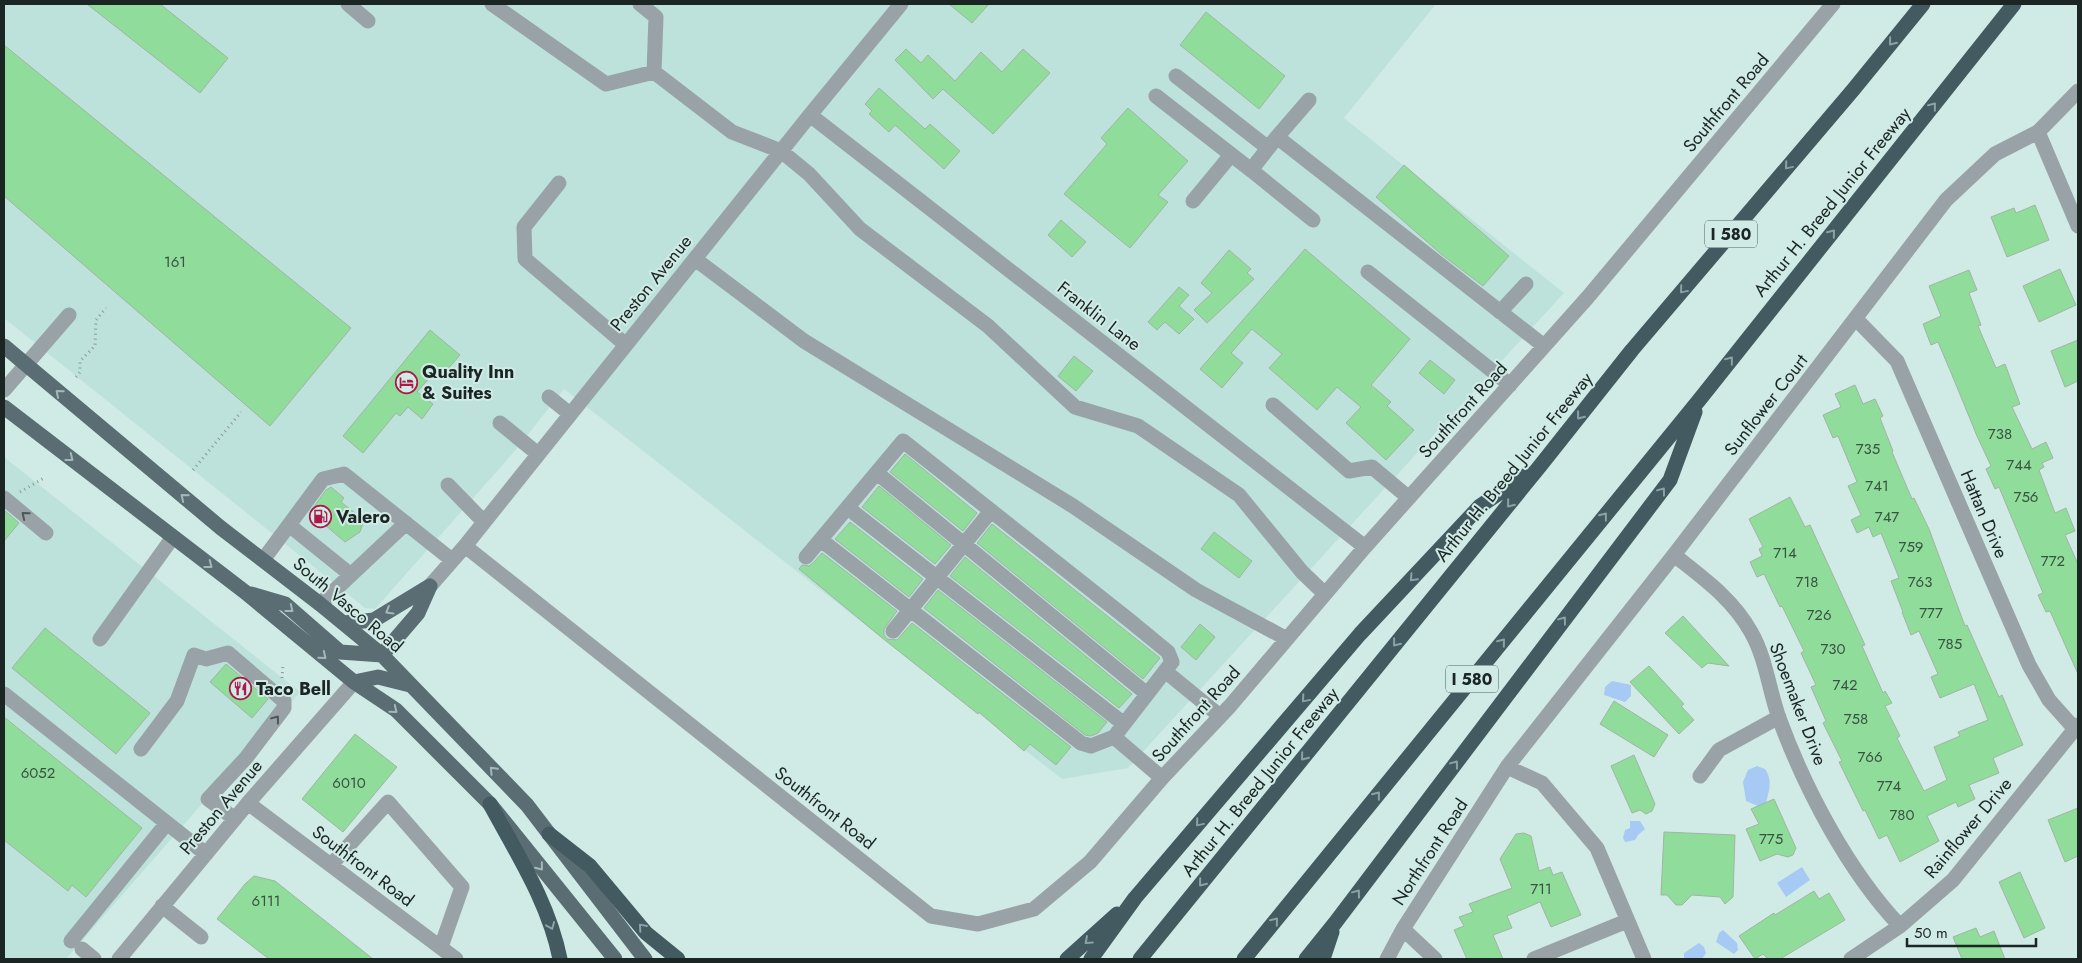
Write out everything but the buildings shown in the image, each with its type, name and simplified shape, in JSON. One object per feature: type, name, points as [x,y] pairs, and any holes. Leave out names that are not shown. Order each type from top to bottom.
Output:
[{"type":"highway","name":"Arthur H. Breed Junior Freeway","points":[[1140,959],[1632,350],[1853,90],[1923,4]]},
{"type":"highway","name":"Arthur H. Breed Junior Freeway","points":[[1244,959],[1700,398],[2014,4]]},
{"type":"highway","points":[[1306,959],[1670,480],[1700,398]]},
{"type":"highway","points":[[1091,959],[1135,898],[1360,634],[1480,506],[1540,466]]},
{"type":"highway","points":[[490,804],[534,884],[557,942],[560,959]]},
{"type":"highway","points":[[549,834],[590,866],[646,932],[678,959]]},
{"type":"highway","points":[[1068,959],[1135,898]]},
{"type":"highway","points":[[1323,959],[1335,923]]},
{"type":"main road","name":"South Vasco Road","points":[[4,346],[221,528],[320,604],[382,655],[527,805],[645,959]]},
{"type":"main road","points":[[4,407],[245,592],[354,682],[396,710],[490,804],[615,959]]},
{"type":"main road","points":[[245,592],[285,604],[340,652],[382,655],[418,613],[430,586]]},
{"type":"main road","points":[[344,623],[374,620],[430,586]]},
{"type":"main road","points":[[354,682],[378,677],[410,685]]},
{"type":"street","points":[[348,4],[368,21]]},
{"type":"street","points":[[492,4],[606,84],[654,72]]},
{"type":"street","points":[[640,4],[656,17],[654,72]]},
{"type":"street","name":"Preston Avenue","points":[[430,586],[465,546],[901,4]]},
{"type":"street","name":"Southfront Road","points":[[465,546],[931,916],[978,924],[1034,909],[1090,862],[1162,778],[1220,716],[1365,547],[1588,298],[1833,4]]},
{"type":"street","points":[[654,72],[732,132],[781,151],[809,174],[860,229],[988,326],[1076,407],[1138,426],[1239,496],[1302,572],[1325,594]]},
{"type":"street","points":[[1176,76],[1273,143],[1544,346]]},
{"type":"street","name":"Sunflower Court","points":[[1507,767],[1674,556],[1946,200],[1995,154],[2038,132],[2078,91]]},
{"type":"street","points":[[1156,96],[1313,220]]},
{"type":"street","points":[[1251,170],[1309,100]]},
{"type":"street","name":"Franklin Lane","points":[[810,115],[1365,547]]},
{"type":"street","points":[[2038,132],[2078,226]]},
{"type":"street","points":[[1193,200],[1232,155]]},
{"type":"street","points":[[559,183],[524,227],[525,259],[626,345]]},
{"type":"street","points":[[695,259],[804,341],[1073,506],[1196,590],[1287,639]]},
{"type":"street","points":[[1368,272],[1510,385]]},
{"type":"street","points":[[1500,312],[1526,284]]},
{"type":"street","points":[[4,390],[69,315]]},
{"type":"street","name":"Hattan Drive","points":[[1856,319],[1898,360],[2029,665],[2049,700],[2076,727]]},
{"type":"street","points":[[549,397],[570,414]]},
{"type":"street","points":[[1272,405],[1350,471],[1372,467],[1409,498]]},
{"type":"street","points":[[500,423],[538,454]]},
{"type":"street","points":[[806,557],[903,441],[1168,652],[1172,662],[1114,737],[1091,746],[1081,743],[821,540]]},
{"type":"street","points":[[877,473],[1148,694]]},
{"type":"street","points":[[263,560],[323,479],[344,474],[452,560]]},
{"type":"street","points":[[448,485],[484,522]]},
{"type":"street","points":[[7,501],[46,533]]},
{"type":"street","points":[[848,508],[1124,724]]},
{"type":"street","points":[[893,631],[991,511]]},
{"type":"street","points":[[320,604],[406,523]]},
{"type":"street","points":[[289,525],[351,575]]},
{"type":"street","points":[[100,639],[173,537]]},
{"type":"street","name":"Shoemaker Drive","points":[[1674,556],[1723,594],[1751,632],[1766,671],[1779,717],[1798,762],[1833,834],[1883,909],[1900,926]]},
{"type":"street","points":[[141,749],[177,701],[194,655],[206,659],[228,653],[284,701],[284,708],[246,758],[208,799],[235,819]]},
{"type":"street","points":[[1165,671],[1220,716]]},
{"type":"street","name":"Preston Avenue","points":[[122,958],[162,906],[248,803],[354,682]]},
{"type":"street","points":[[4,694],[206,854]]},
{"type":"street","points":[[1700,776],[1719,750],[1779,717]]},
{"type":"street","name":"Rainflower Drive","points":[[1850,959],[1900,926],[1953,880],[2076,727]]},
{"type":"street","points":[[1114,737],[1162,778]]},
{"type":"street","points":[[1507,767],[1542,784],[1597,848],[1644,959]]},
{"type":"street","name":"Northfront Road","points":[[1387,959],[1403,929],[1507,767]]},
{"type":"street","points":[[331,865],[388,802],[462,887],[441,947]]},
{"type":"street","name":"Southfront Road","points":[[248,803],[456,959]]},
{"type":"street","points":[[94,959],[76,945],[167,823]]},
{"type":"street","points":[[162,906],[201,937]]},
{"type":"street","points":[[1534,959],[1627,921]]},
{"type":"street","points":[[1403,929],[1435,959]]},
{"type":"path","points":[[76,377],[80,372],[80,361],[95,346],[96,320],[106,308]]},
{"type":"path","points":[[193,470],[241,412]]},
{"type":"path","points":[[7,501],[44,478]]},
{"type":"shaded area","points":[[4,4],[1436,4],[1344,118],[1564,293],[1128,768],[1062,779],[564,389],[514,452],[375,609],[365,608],[4,318]]},
{"type":"shaded area","points":[[4,457],[300,692],[66,959],[4,959]]},
{"type":"water","points":[[1612,681],[1631,685],[1631,696],[1625,702],[1604,695],[1605,687]]},
{"type":"water","points":[[1757,766],[1765,769],[1770,781],[1766,803],[1758,806],[1746,801],[1743,782],[1748,770]]},
{"type":"water","points":[[1630,821],[1640,821],[1645,829],[1635,840],[1625,842],[1623,838],[1625,830],[1630,828]]},
{"type":"water","points":[[1802,867],[1810,880],[1786,897],[1777,883]]},
{"type":"water","points":[[1723,930],[1737,943],[1738,950],[1734,954],[1716,942],[1719,933]]},
{"type":"water","points":[[1699,943],[1704,947],[1706,953],[1702,959],[1684,959],[1684,953]]},
{"type":"place","name":"Quality Inn & Suites","points":[[406,382]]},
{"type":"place","name":"Valero","points":[[320,517]]},
{"type":"place","name":"Taco Bell","points":[[240,689]]}]
